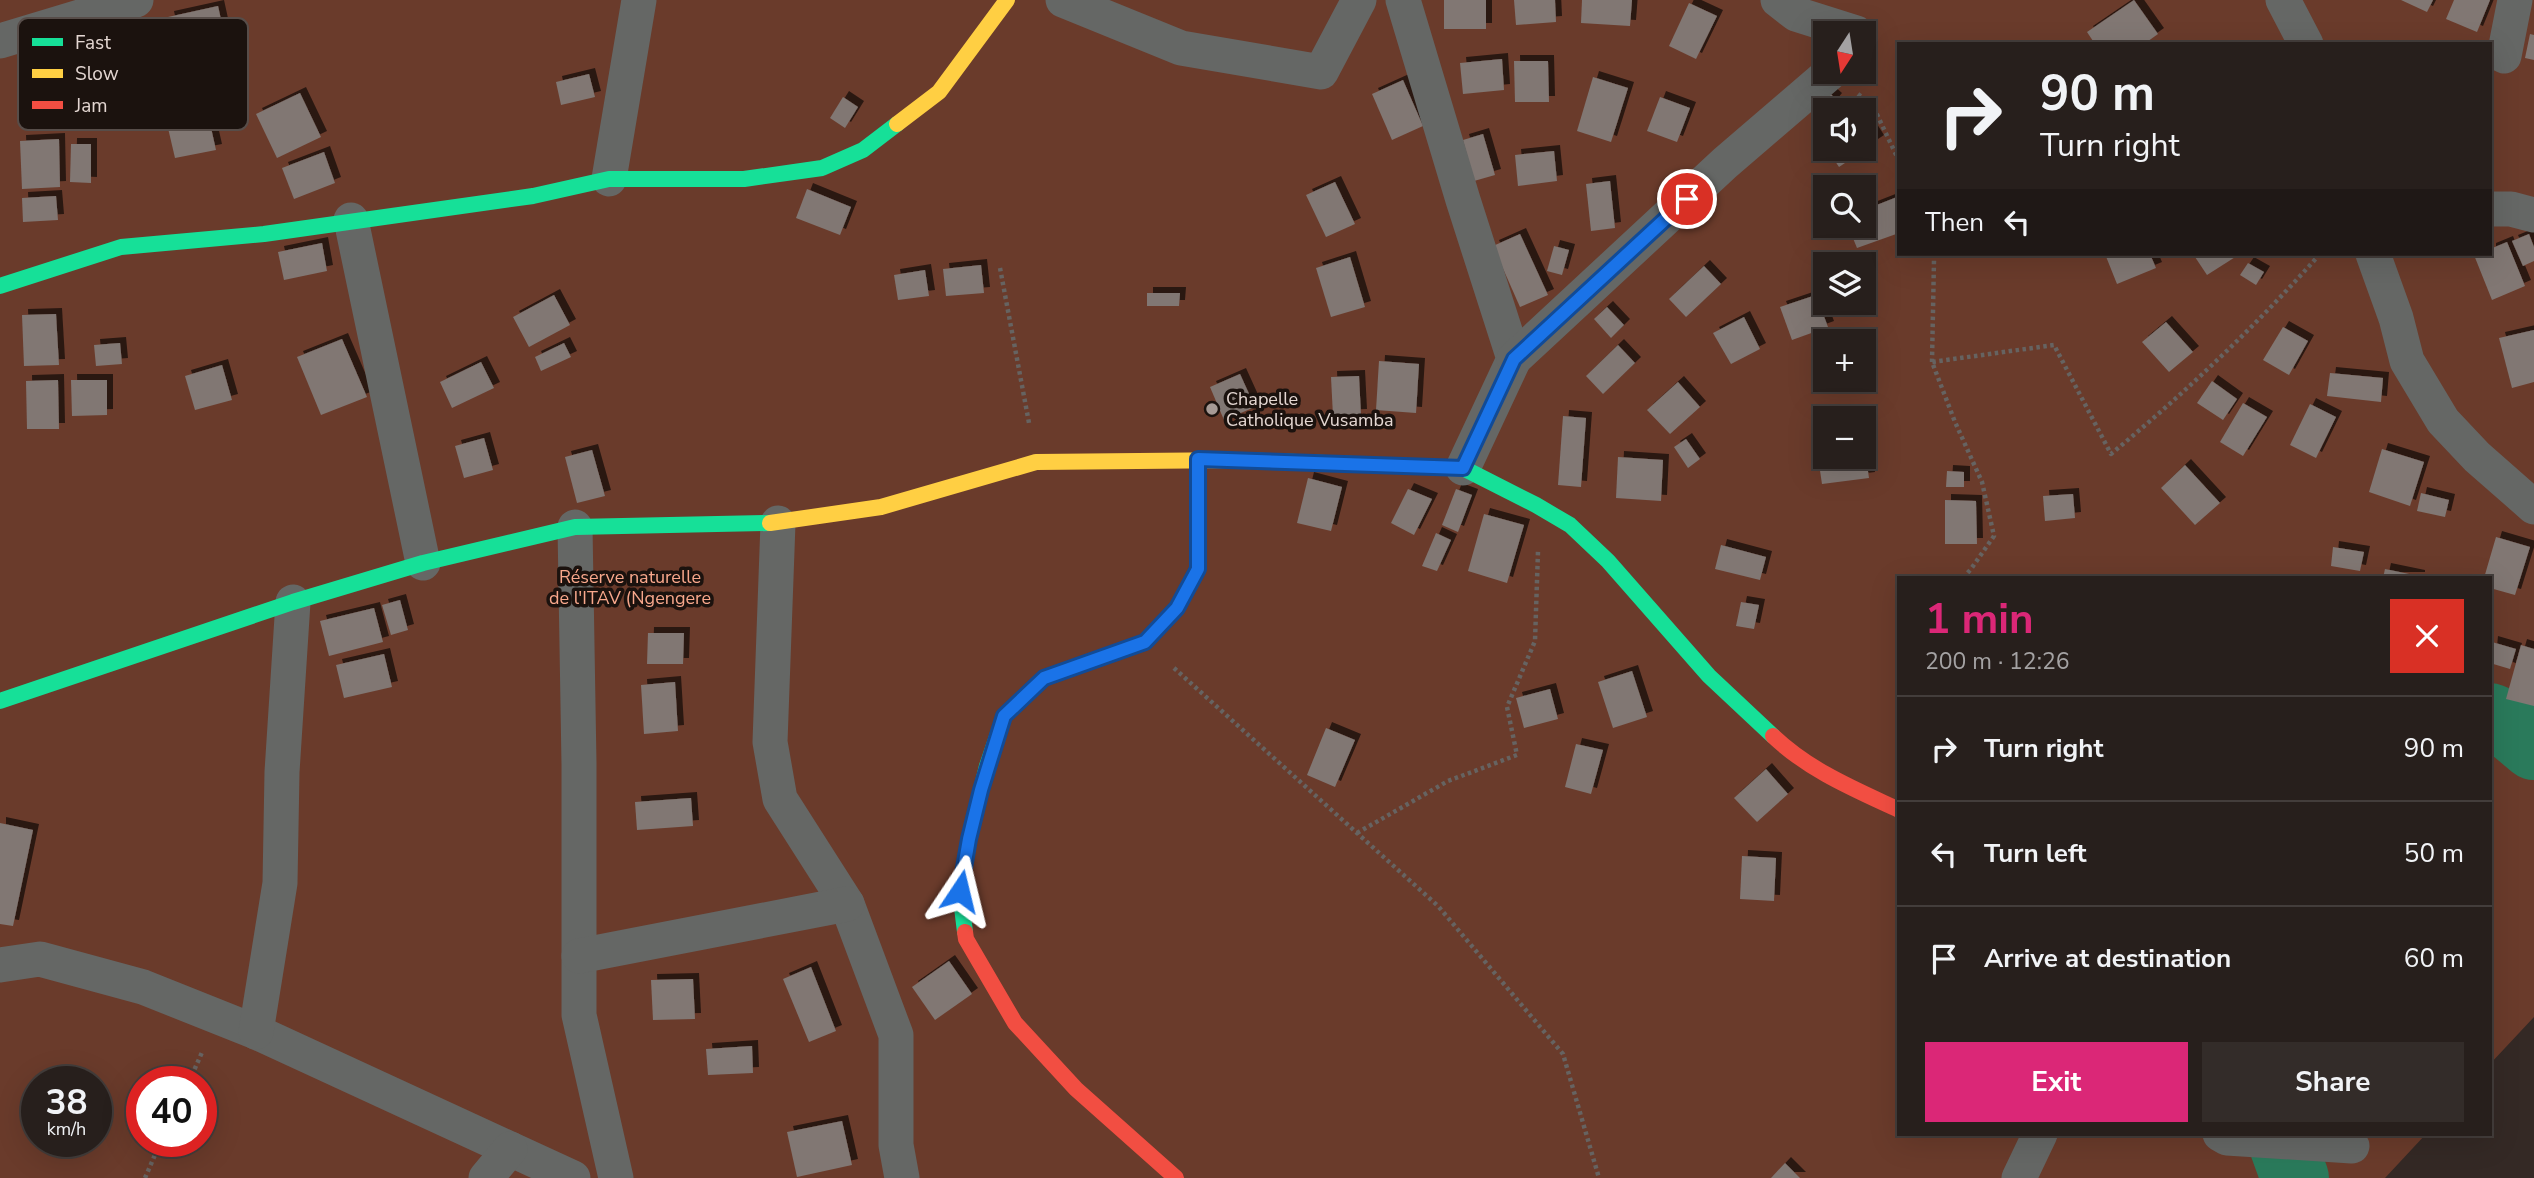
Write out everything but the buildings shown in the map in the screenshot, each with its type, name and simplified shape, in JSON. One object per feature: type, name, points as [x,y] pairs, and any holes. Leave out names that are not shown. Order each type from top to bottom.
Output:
[{"type":"street","points":[[76,18],[136,0]]},
{"type":"street","points":[[609,178],[639,0]]},
{"type":"street","points":[[0,286],[121,247],[264,234],[533,196],[609,178],[744,179],[822,168],[863,150],[939,92],[1007,0]]},
{"type":"street","points":[[1063,0],[1181,48],[1321,72],[1359,0]]},
{"type":"street","points":[[1404,0],[1463,200],[1514,359]]},
{"type":"street","points":[[1778,0],[1796,14],[1818,21]]},
{"type":"street","points":[[2283,0],[2305,42]]},
{"type":"street","points":[[2504,56],[2515,0]]},
{"type":"street","points":[[0,41],[18,36]]},
{"type":"street","points":[[1463,468],[1514,359],[1725,163],[1816,84]]},
{"type":"street","points":[[2492,209],[2511,209],[2534,215]]},
{"type":"street","points":[[351,220],[424,563]]},
{"type":"street","points":[[2374,256],[2396,318],[2407,361],[2442,421],[2477,457],[2534,507]]},
{"type":"street","points":[[1176,1178],[1076,1089],[1015,1023],[966,939],[960,891],[984,778],[1004,716],[1044,678],[1145,642],[1177,608],[1198,569],[1198,459]]},
{"type":"street","points":[[0,701],[293,602],[424,563],[575,527],[778,523],[881,507],[1036,462],[1198,459],[1463,468],[1570,525],[1608,561],[1709,676],[1789,751],[1827,777],[1897,809]]},
{"type":"street","points":[[778,523],[770,742],[780,799],[847,904],[896,1035],[896,1144],[902,1178]]},
{"type":"street","points":[[575,527],[579,1015],[616,1178]]},
{"type":"street","points":[[256,1032],[280,883],[282,772],[293,602]]},
{"type":"street","points":[[579,956],[847,904]]},
{"type":"street","points":[[0,965],[40,959],[143,987],[256,1032],[573,1178]]},
{"type":"street","points":[[2019,1178],[2039,1136]]},
{"type":"street","points":[[2224,1136],[2353,1146]]},
{"type":"street","points":[[486,1178],[510,1149]]},
{"type":"path","points":[[1845,84],[1873,106],[1897,157]]},
{"type":"path","points":[[1933,256],[1932,362],[1982,482],[1994,537],[1965,576]]},
{"type":"path","points":[[1932,362],[2054,345],[2111,454],[2172,403],[2292,286],[2318,256]]},
{"type":"path","points":[[1000,268],[1036,462]]},
{"type":"path","points":[[1357,833],[1448,781],[1517,755],[1507,707],[1535,641],[1538,576],[1536,505]]},
{"type":"path","points":[[1145,642],[1438,906],[1563,1055],[1599,1178]]},
{"type":"path","points":[[145,1178],[155,1157]]},
{"type":"green space","name":"Réserve naturelle de l'ITAV (Ngengere","points":[[0,0],[2534,0],[2534,1017],[2492,1062],[2492,576],[1897,576],[1897,1136],[2424,1136],[2385,1178],[0,1178]]},
{"type":"waterway","points":[[2492,718],[2509,725],[2534,746]]},
{"type":"waterway","points":[[2280,1136],[2295,1178]]},
{"type":"traffic: fast","points":[[0,286],[121,247],[264,234],[533,196],[609,179],[744,179],[822,168],[863,150],[897,124]]},
{"type":"traffic: fast","points":[[965,932],[960,891],[969,839],[987,766],[1004,716],[1044,678],[1145,642],[1177,608],[1198,569],[1198,459]]},
{"type":"traffic: fast","points":[[1240,460],[1463,468],[1536,505],[1570,525],[1608,561],[1709,676],[1773,736]]},
{"type":"traffic: fast","points":[[0,701],[293,602],[423,563],[575,527],[770,523]]},
{"type":"traffic: slow","points":[[897,124],[939,92],[1007,0]]},
{"type":"traffic: slow","points":[[770,523],[881,507],[1036,462],[1240,460]]},
{"type":"traffic: jam","points":[[1773,736],[1817,769],[1897,809]]},
{"type":"traffic: jam","points":[[965,932],[966,939],[1015,1023],[1076,1089],[1176,1178]]},
{"type":"place","name":"Chapelle Catholique Vusamba","points":[[1212,409]]},
{"type":"route","points":[[960,891],[981,790],[1004,716],[1044,678],[1145,642],[1177,608],[1198,569],[1198,459],[1463,468],[1514,359],[1687,199]]}]
